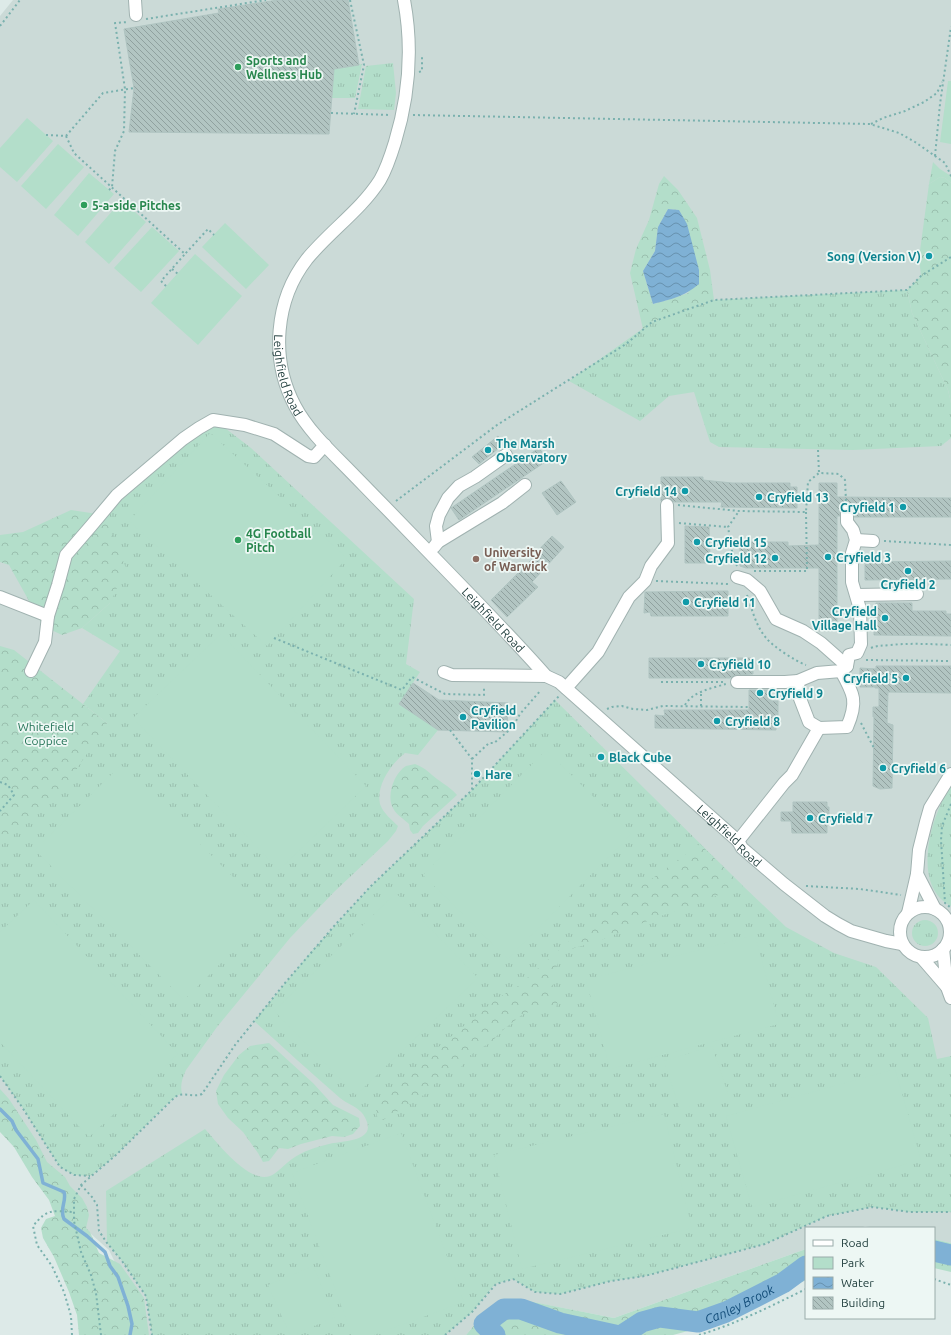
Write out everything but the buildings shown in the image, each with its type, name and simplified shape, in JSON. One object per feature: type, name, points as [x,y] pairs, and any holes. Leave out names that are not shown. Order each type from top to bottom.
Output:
[{"type":"street","points":[[134,0],[137,18]]},
{"type":"street","name":"Leighfield Road","points":[[404,0],[409,47],[408,80],[402,115],[389,161],[380,180],[298,272],[285,300],[282,311],[279,331],[279,350],[284,381],[295,407],[324,445],[429,552],[546,676],[595,714],[738,842],[742,848],[825,916],[851,931],[902,944]]},
{"type":"street","points":[[31,671],[45,642],[48,616],[66,555],[116,495],[183,439],[213,420],[245,425],[274,434],[308,456],[314,457],[324,445]]},
{"type":"street","points":[[438,542],[436,526],[439,515],[448,498],[458,486],[475,477],[506,455]]},
{"type":"street","points":[[429,552],[438,542],[502,503],[525,485]]},
{"type":"street","points":[[562,688],[598,652],[629,597],[645,581],[651,566],[668,543],[667,505]]},
{"type":"street","points":[[844,668],[849,655],[857,653],[861,644],[860,609],[852,582],[852,553],[856,540],[853,530],[847,522],[847,511]]},
{"type":"street","points":[[856,540],[873,541]]},
{"type":"street","points":[[736,580],[747,580],[760,591],[776,619],[803,631],[821,643],[844,668],[852,690],[854,704],[847,727],[819,728],[809,722],[799,696],[798,681]]},
{"type":"street","points":[[857,595],[917,594]]},
{"type":"street","points":[[0,597],[48,616]]},
{"type":"street","points":[[737,682],[798,681],[817,673],[844,668]]},
{"type":"street","points":[[444,672],[452,675],[546,676]]},
{"type":"street","points":[[738,842],[792,775],[819,728]]},
{"type":"street","points":[[908,913],[918,874],[919,850],[930,808],[951,774]]},
{"type":"street","points":[[918,874],[935,909]]},
{"type":"street","points":[[921,907],[935,909],[949,915],[950,938],[943,950],[929,957],[921,957],[907,950],[902,944],[900,930],[902,920],[908,913],[921,907]]},
{"type":"street","name":"Leighfield Road","points":[[868,936],[888,934],[900,930]]},
{"type":"street","points":[[943,950],[949,993]]},
{"type":"street","points":[[921,957],[949,993]]},
{"type":"path","points":[[0,26],[20,0]]},
{"type":"path","points":[[110,190],[112,187],[115,151],[124,131],[125,89],[115,23],[137,18],[266,0]]},
{"type":"path","points":[[350,0],[364,65],[354,114]]},
{"type":"path","points":[[935,156],[940,104],[951,27]]},
{"type":"path","points":[[417,74],[422,71],[421,54],[418,53]]},
{"type":"path","points":[[870,124],[924,102],[937,93],[943,80]]},
{"type":"path","points":[[66,136],[103,93],[134,88]]},
{"type":"path","points":[[331,114],[870,124],[899,133],[915,142],[945,163],[951,176]]},
{"type":"path","points":[[46,135],[66,136]]},
{"type":"path","points":[[66,136],[74,153],[80,159],[173,245],[186,254]]},
{"type":"path","points":[[166,286],[161,281],[208,229],[214,235]]},
{"type":"path","points":[[393,503],[498,425],[626,344],[652,322],[714,300],[907,290],[921,276],[951,257]]},
{"type":"path","points":[[172,269],[178,274]]},
{"type":"path","points":[[818,450],[819,473]]},
{"type":"path","points":[[754,571],[807,571],[806,512],[808,482],[819,473],[840,474],[845,480],[847,511]]},
{"type":"path","points":[[667,505],[740,511],[806,512]]},
{"type":"path","points":[[645,581],[736,580],[740,572],[733,557],[728,527],[740,511]]},
{"type":"path","points":[[668,522],[728,527]]},
{"type":"path","points":[[873,541],[951,545]]},
{"type":"path","points":[[745,590],[756,620],[767,639],[795,661],[811,667]]},
{"type":"path","points":[[274,638],[399,689]]},
{"type":"path","points":[[866,660],[870,648],[878,645],[888,646],[904,643],[951,645]]},
{"type":"path","points":[[844,668],[856,666],[866,660],[951,661]]},
{"type":"path","points":[[660,682],[733,682],[708,689],[693,697],[684,706]]},
{"type":"path","points":[[101,1335],[96,1293],[91,1275],[81,1252],[74,1221],[74,1199],[81,1185],[116,1155],[175,1097],[182,1094],[194,1096],[202,1094],[240,1039],[285,983],[335,925],[371,886],[472,790],[562,688]]},
{"type":"path","points":[[472,759],[489,743],[494,743],[512,728],[520,714],[541,690]]},
{"type":"path","points":[[701,693],[701,706]]},
{"type":"path","points":[[595,714],[612,707],[622,706],[634,710],[647,710],[663,706],[750,707]]},
{"type":"path","points":[[859,718],[874,748]]},
{"type":"path","points":[[450,730],[472,759],[472,790]]},
{"type":"path","points":[[0,782],[8,785],[14,795],[0,811]]},
{"type":"path","points":[[949,915],[944,894],[941,840],[942,826],[951,804]]},
{"type":"path","points":[[787,886],[860,889],[902,895],[912,894]]},
{"type":"path","points":[[928,894],[944,894]]},
{"type":"path","points":[[0,1076],[22,1107],[60,1167],[74,1175],[90,1176]]},
{"type":"path","points":[[81,1185],[97,1205],[99,1231],[146,1296],[152,1335]]},
{"type":"path","points":[[445,1335],[472,1312],[496,1284],[513,1279],[535,1292],[560,1294],[611,1281],[645,1276],[765,1244],[827,1216],[872,1207],[910,1212],[951,1212]]},
{"type":"path","points":[[72,1335],[71,1316],[64,1292],[52,1266],[37,1245],[33,1226],[43,1215],[54,1211],[74,1212]]},
{"type":"path","points":[[935,1279],[951,1285]]},
{"type":"path","points":[[699,1335],[740,1321],[805,1289]]},
{"type":"shaded area","name":"University of Warwick","points":[[13,0],[951,0],[951,1243],[935,1239],[935,1227],[805,1227],[805,1249],[614,1318],[522,1300],[499,1304],[477,1322],[466,1335],[140,1335],[129,1291],[109,1250],[82,1226],[0,1102],[0,16]]},
{"type":"green space","points":[[393,63],[396,93],[394,110],[358,109],[366,66]]},
{"type":"green space","points":[[362,64],[355,98],[332,98],[334,69]]},
{"type":"green space","points":[[948,81],[951,81],[951,144],[940,142]]},
{"type":"green space","points":[[27,118],[53,141],[17,182],[0,167],[0,148]]},
{"type":"green space","points":[[58,144],[84,167],[46,209],[21,186]]},
{"type":"green space","points":[[933,162],[940,169],[951,176],[951,183],[945,178],[940,177],[929,184]]},
{"type":"green space","name":"5-a-side Pitches","points":[[89,173],[114,194],[78,236],[54,215]]},
{"type":"green space","points":[[664,176],[678,190],[697,218],[710,270],[714,300],[652,322],[643,329],[630,273],[636,249],[649,220],[659,184]],"holes":[[[668,209],[679,210],[699,270],[688,293],[653,304],[643,271],[655,251],[658,227]]]},
{"type":"green space","points":[[940,177],[945,178],[951,183],[951,403],[948,390],[912,313],[907,290],[921,276],[919,258],[929,184]]},
{"type":"green space","points":[[122,200],[146,222],[109,264],[85,242]]},
{"type":"green space","points":[[225,223],[269,265],[246,289],[202,247]]},
{"type":"green space","points":[[152,227],[179,251],[141,292],[114,268]]},
{"type":"green space","points":[[195,254],[242,296],[198,345],[151,303]]},
{"type":"green space","points":[[907,290],[912,313],[948,390],[951,403],[951,438],[941,446],[853,450],[719,447],[710,442],[694,392],[669,396],[640,421],[569,381],[652,322],[714,300]]},
{"type":"green space","points":[[211,423],[221,425],[251,448],[414,599],[406,664],[420,672],[399,704],[438,730],[418,755],[405,753],[390,769],[382,782],[379,797],[380,804],[385,813],[398,826],[396,831],[388,841],[334,892],[290,938],[217,1027],[186,1070],[183,1076],[181,1088],[182,1094],[178,1095],[169,1102],[116,1155],[97,1171],[90,1176],[74,1175],[60,1167],[22,1107],[0,1076],[0,846],[107,723],[83,704],[120,651],[82,628],[110,603],[104,515]]},
{"type":"green space","name":"4G Football Pitch","points":[[210,433],[347,558],[267,646],[129,521]]},
{"type":"green space","points":[[71,510],[104,515],[126,568],[110,603],[82,628],[62,635],[43,626],[9,565],[0,562],[0,535],[23,532]]},
{"type":"green space","points":[[221,634],[366,786],[279,870],[133,718]]},
{"type":"green space","name":"Whitefield Coppice","points":[[0,646],[14,650],[107,723],[59,796],[0,846]]},
{"type":"green space","points":[[555,700],[786,927],[834,953],[876,967],[928,1018],[937,1059],[951,1056],[951,1212],[910,1212],[872,1207],[827,1216],[765,1244],[645,1276],[611,1281],[560,1294],[535,1292],[513,1279],[495,1284],[472,1312],[445,1335],[152,1335],[146,1296],[122,1261],[107,1243],[106,1191],[205,1129],[236,1162],[246,1170],[256,1175],[265,1177],[274,1174],[296,1156],[314,1148],[355,1139],[366,1133],[368,1129],[367,1122],[361,1112],[340,1098],[254,1021],[310,953],[371,886],[472,790]]},
{"type":"green space","points":[[546,750],[631,834],[508,959],[423,875]]},
{"type":"green space","points":[[415,764],[422,767],[457,795],[423,826],[418,833],[413,834],[410,830],[409,824],[394,810],[390,797],[392,785],[398,774],[406,766]]},
{"type":"green space","points":[[121,765],[270,914],[184,1000],[35,850]]},
{"type":"green space","points":[[951,786],[951,906],[938,896],[931,882],[928,866],[928,849],[931,831],[937,814]]},
{"type":"green space","points":[[700,844],[743,886],[650,920],[596,942],[574,948],[562,955],[555,969],[552,984],[558,998],[556,1008],[535,1010],[523,1014],[499,1033],[492,1042],[468,1057],[462,1066],[456,1071],[447,1071],[434,1084],[431,1090],[383,1120],[378,1120],[376,1111],[380,1104],[402,1080],[441,1045],[498,998],[518,986],[576,935],[596,925],[607,916],[611,908]]},
{"type":"green space","points":[[396,893],[478,978],[356,1095],[274,1011]]},
{"type":"green space","points":[[34,900],[178,1054],[89,1137],[0,1042],[0,932]]},
{"type":"green space","points":[[925,920],[934,924],[938,933],[934,942],[925,946],[916,942],[912,933],[916,924]]},
{"type":"green space","points":[[755,935],[779,1024],[610,1069],[586,980]]},
{"type":"green space","points":[[269,1043],[313,1083],[333,1105],[359,1118],[360,1126],[353,1134],[344,1137],[332,1136],[288,1149],[279,1148],[269,1161],[263,1162],[243,1132],[228,1118],[218,1104],[216,1091],[224,1075],[239,1055],[250,1046]]},
{"type":"green space","points":[[712,1046],[728,1094],[680,1110],[664,1061]]},
{"type":"green space","points":[[895,1069],[921,1160],[752,1207],[726,1116]]},
{"type":"green space","points":[[0,1089],[9,1099],[36,1140],[47,1162],[65,1177],[70,1186],[82,1198],[89,1215],[86,1228],[90,1232],[99,1253],[120,1264],[144,1298],[149,1335],[79,1335],[77,1315],[69,1292],[54,1257],[43,1238],[41,1228],[46,1219],[55,1216],[49,1200],[32,1177],[14,1147],[0,1132]]},
{"type":"green space","points":[[664,1114],[692,1228],[522,1269],[494,1155]]},
{"type":"green space","points":[[401,1133],[464,1302],[374,1335],[352,1335],[292,1173]]},
{"type":"green space","points":[[935,1239],[951,1243],[951,1272],[935,1268]]},
{"type":"green space","points":[[805,1249],[805,1280],[714,1324],[673,1335],[466,1335],[477,1322],[499,1304],[523,1300],[614,1318]]},
{"type":"green space","points":[[313,1266],[335,1317],[290,1335],[268,1285]]},
{"type":"water","points":[[668,209],[679,210],[687,224],[699,270],[699,284],[682,295],[653,304],[643,271],[655,251],[658,227]]},
{"type":"waterway","points":[[0,1109],[12,1121],[16,1130],[38,1159],[43,1183],[64,1192],[65,1199],[62,1212],[64,1219],[105,1252],[110,1266],[118,1277],[128,1306],[132,1324],[130,1335]]},
{"type":"waterway","name":"Canley Brook","points":[[935,1251],[951,1255]]},
{"type":"waterway","name":"Canley Brook","points":[[622,1335],[642,1322],[660,1317],[698,1322],[726,1312],[783,1283],[805,1267]]},
{"type":"waterway","name":"Canley Brook","points":[[495,1335],[484,1324],[504,1309],[521,1309],[560,1323],[615,1335]]},
{"type":"place","name":"Sports and Wellness Hub","points":[[238,67]]},
{"type":"place","name":"5-a-side Pitches","points":[[84,205]]},
{"type":"place","name":"Song (Version V)","points":[[929,256]]},
{"type":"place","name":"The Marsh Observatory","points":[[488,450]]},
{"type":"place","name":"Cryfield 14","points":[[685,491]]},
{"type":"place","name":"Cryfield 13","points":[[759,497]]},
{"type":"place","name":"Cryfield 1","points":[[903,507]]},
{"type":"place","name":"4G Football Pitch","points":[[238,540]]},
{"type":"place","name":"Cryfield 15","points":[[697,542]]},
{"type":"place","name":"Cryfield 3","points":[[828,557]]},
{"type":"place","name":"Cryfield 12","points":[[775,558]]},
{"type":"place","name":"University of Warwick","points":[[476,559]]},
{"type":"place","name":"Cryfield 2","points":[[908,571]]},
{"type":"place","name":"Cryfield 11","points":[[686,602]]},
{"type":"place","name":"Cryfield Village Hall","points":[[885,618]]},
{"type":"place","name":"Cryfield 10","points":[[701,664]]},
{"type":"place","name":"Cryfield 5","points":[[906,678]]},
{"type":"place","name":"Cryfield 9","points":[[760,693]]},
{"type":"place","name":"Cryfield Pavilion","points":[[463,717]]},
{"type":"place","name":"Cryfield 8","points":[[717,721]]},
{"type":"place","name":"Black Cube","points":[[601,757]]},
{"type":"place","name":"Cryfield 6","points":[[883,768]]},
{"type":"place","name":"Hare","points":[[477,774]]},
{"type":"place","name":"Cryfield 7","points":[[810,818]]}]
